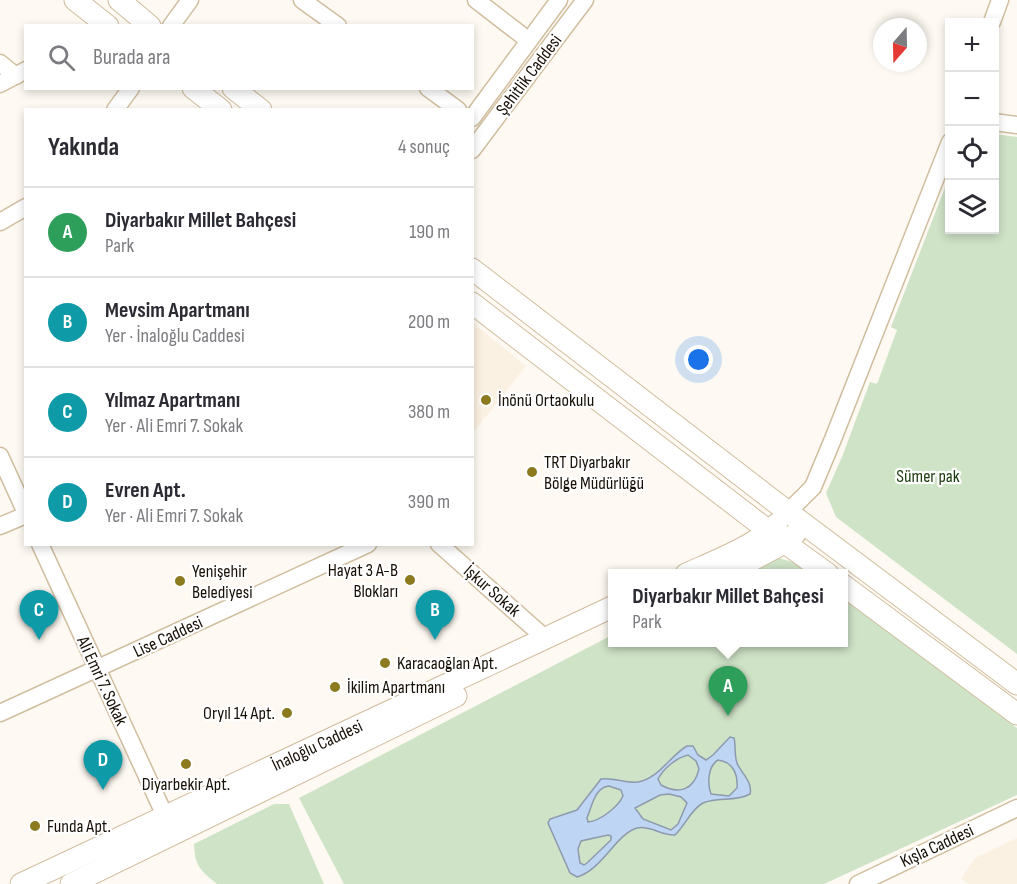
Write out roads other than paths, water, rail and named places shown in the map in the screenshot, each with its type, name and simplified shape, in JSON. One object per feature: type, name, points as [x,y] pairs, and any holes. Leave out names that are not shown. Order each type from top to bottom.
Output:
[{"type":"main road","points":[[75,0],[104,24]]},
{"type":"main road","points":[[119,0],[148,24]]},
{"type":"main road","points":[[195,90],[218,108]]},
{"type":"main road","points":[[236,90],[258,108]]},
{"type":"main road","points":[[474,271],[796,518],[1017,684]]},
{"type":"main road","points":[[474,305],[822,569]]},
{"type":"main road","points":[[732,569],[778,537],[796,518]]},
{"type":"main road","points":[[695,569],[778,537]]},
{"type":"main road","points":[[848,589],[1017,714]]},
{"type":"main road","name":"İnaloğlu Caddesi","points":[[21,884],[608,609]]},
{"type":"main road","name":"İnaloğlu Caddesi","points":[[71,884],[556,646],[608,624]]},
{"type":"street","points":[[172,24],[190,0]]},
{"type":"street","points":[[302,0],[335,24]]},
{"type":"street","points":[[476,0],[528,40]]},
{"type":"street","name":"Şehitlik Caddesi","points":[[474,115],[559,0]]},
{"type":"street","name":"Şehitlik Caddesi","points":[[474,147],[585,0]]},
{"type":"street","points":[[993,18],[1000,0]]},
{"type":"street","points":[[0,63],[21,73]]},
{"type":"street","points":[[0,84],[21,73]]},
{"type":"street","points":[[116,108],[130,90]]},
{"type":"street","points":[[431,90],[455,108]]},
{"type":"street","points":[[999,123],[1017,125]]},
{"type":"street","points":[[796,518],[813,487],[838,428],[945,155]]},
{"type":"street","points":[[0,222],[24,208]]},
{"type":"street","points":[[0,456],[24,510]]},
{"type":"street","points":[[0,526],[24,515]]},
{"type":"street","name":"Ali Emri 7. Sokak","points":[[41,546],[166,818]]},
{"type":"street","name":"Lise Caddesi","points":[[0,713],[364,546]]},
{"type":"street","name":"İşkur Sokak","points":[[441,546],[545,638]]},
{"type":"street","name":"Kışla Caddesi","points":[[858,884],[1017,808]]},
{"type":"water","points":[[730,737],[734,738],[736,760],[748,782],[750,794],[739,798],[703,803],[695,809],[675,835],[642,827],[637,828],[622,837],[586,873],[577,877],[570,873],[548,823],[550,819],[577,810],[601,779],[633,782],[645,780],[658,772],[687,746],[693,746],[698,755],[706,760]],"holes":[[[688,755],[696,761],[699,769],[690,786],[674,790],[661,785],[658,779],[664,771]],[[718,760],[723,761],[734,770],[737,788],[729,796],[711,794],[709,775]],[[609,786],[621,790],[623,796],[608,813],[588,822],[587,818],[597,793]],[[669,794],[681,797],[687,803],[678,824],[671,830],[643,819],[635,808],[660,795]],[[611,836],[611,840],[584,865],[580,863],[578,849],[581,841]]]},
{"type":"place","name":"İnönü Ortaokulu","points":[[486,400]]},
{"type":"place","name":"TRT Diyarbakır Bölge Müdürlüğü","points":[[532,472]]},
{"type":"place","name":"Hayat 3 A-B Blokları","points":[[410,580]]},
{"type":"place","name":"Yenişehir Belediyesi","points":[[180,581]]},
{"type":"place","name":"Yılmaz Apartmanı","points":[[39,640]]},
{"type":"place","name":"Mevsim Apartmanı","points":[[435,640]]},
{"type":"place","name":"Karacaoğlan Apt.","points":[[385,663]]},
{"type":"place","name":"İkilim Apartmanı","points":[[335,687]]},
{"type":"place","name":"Oryıl 14 Apt.","points":[[287,713]]},
{"type":"place","name":"Diyarbakır Millet Bahçesi","points":[[728,716]]},
{"type":"place","name":"Diyarbekir Apt.","points":[[186,764]]},
{"type":"place","name":"Evren Apt.","points":[[103,790]]},
{"type":"place","name":"Funda Apt.","points":[[35,826]]},
{"type":"park label","name":"Sümer pak","points":[[928,476]]}]
